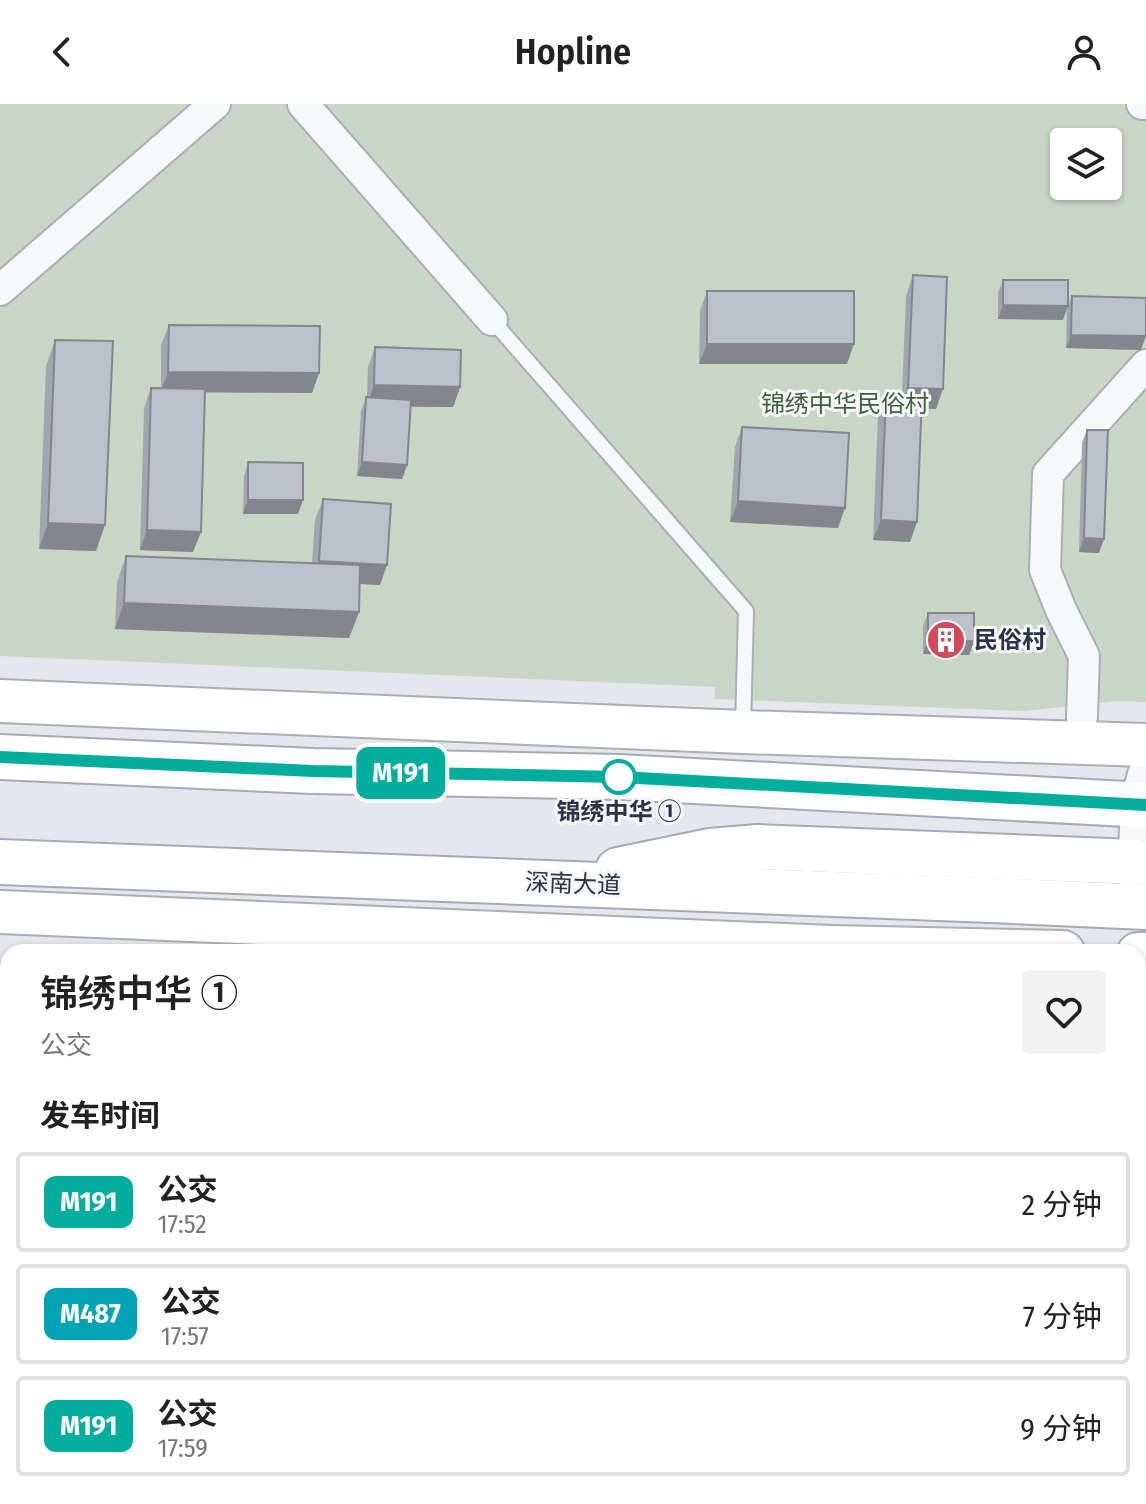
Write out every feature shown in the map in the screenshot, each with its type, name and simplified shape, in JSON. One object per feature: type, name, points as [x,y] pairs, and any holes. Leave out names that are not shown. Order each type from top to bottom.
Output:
[{"type":"main road","points":[[0,701],[743,732],[1146,745]]},
{"type":"main road","points":[[0,757],[313,771],[1143,791]]},
{"type":"main road","points":[[553,883],[710,851],[758,847],[1134,862]]},
{"type":"main road","name":"深南大道","points":[[0,862],[991,900],[1142,911]]},
{"type":"main road","points":[[0,912],[663,944]]},
{"type":"street","points":[[0,290],[215,104]]},
{"type":"street","points":[[303,104],[492,320]]},
{"type":"street","points":[[1082,717],[1084,656],[1045,570],[1048,474],[1146,365]]},
{"type":"street","points":[[1142,911],[1134,862],[1143,791]]},
{"type":"lane","points":[[492,320],[746,611],[743,732]]},
{"type":"green space","name":"锦绣中华民俗村","points":[[0,104],[1146,104],[1146,702],[1117,701],[1024,711],[715,699],[715,687],[0,656]]},
{"type":"building","points":[[913,275],[947,277],[943,389],[908,388]]},
{"type":"building","points":[[1003,280],[1068,280],[1068,306],[1003,305]]},
{"type":"building","points":[[707,291],[854,291],[854,344],[707,344]]},
{"type":"building","points":[[1072,296],[1146,298],[1146,336],[1071,335]]},
{"type":"building","points":[[169,325],[320,326],[319,373],[168,372]]},
{"type":"building","points":[[55,340],[113,341],[105,525],[48,523]]},
{"type":"building","points":[[375,347],[461,350],[460,387],[374,385]]},
{"type":"building","points":[[151,388],[205,389],[201,532],[147,530]]},
{"type":"building","points":[[886,395],[922,396],[917,522],[881,520]]},
{"type":"building","points":[[366,397],[411,400],[407,465],[362,462]]},
{"type":"building","points":[[742,427],[849,433],[845,508],[738,501]]},
{"type":"building","points":[[1087,430],[1108,430],[1104,539],[1084,538]]},
{"type":"building","points":[[248,462],[303,463],[303,500],[248,500]]},
{"type":"building","points":[[323,499],[391,504],[387,565],[319,561]]},
{"type":"building","points":[[126,556],[360,565],[359,612],[124,603]]},
{"type":"building","points":[[928,613],[974,613],[974,641],[928,640]]},
{"type":"bus line","name":"M191","points":[[0,757],[313,771],[619,777],[1146,805]]},
{"type":"place","name":"民俗村","points":[[946,640]]},
{"type":"place","name":"锦绣中华 ①","points":[[619,777]]}]
